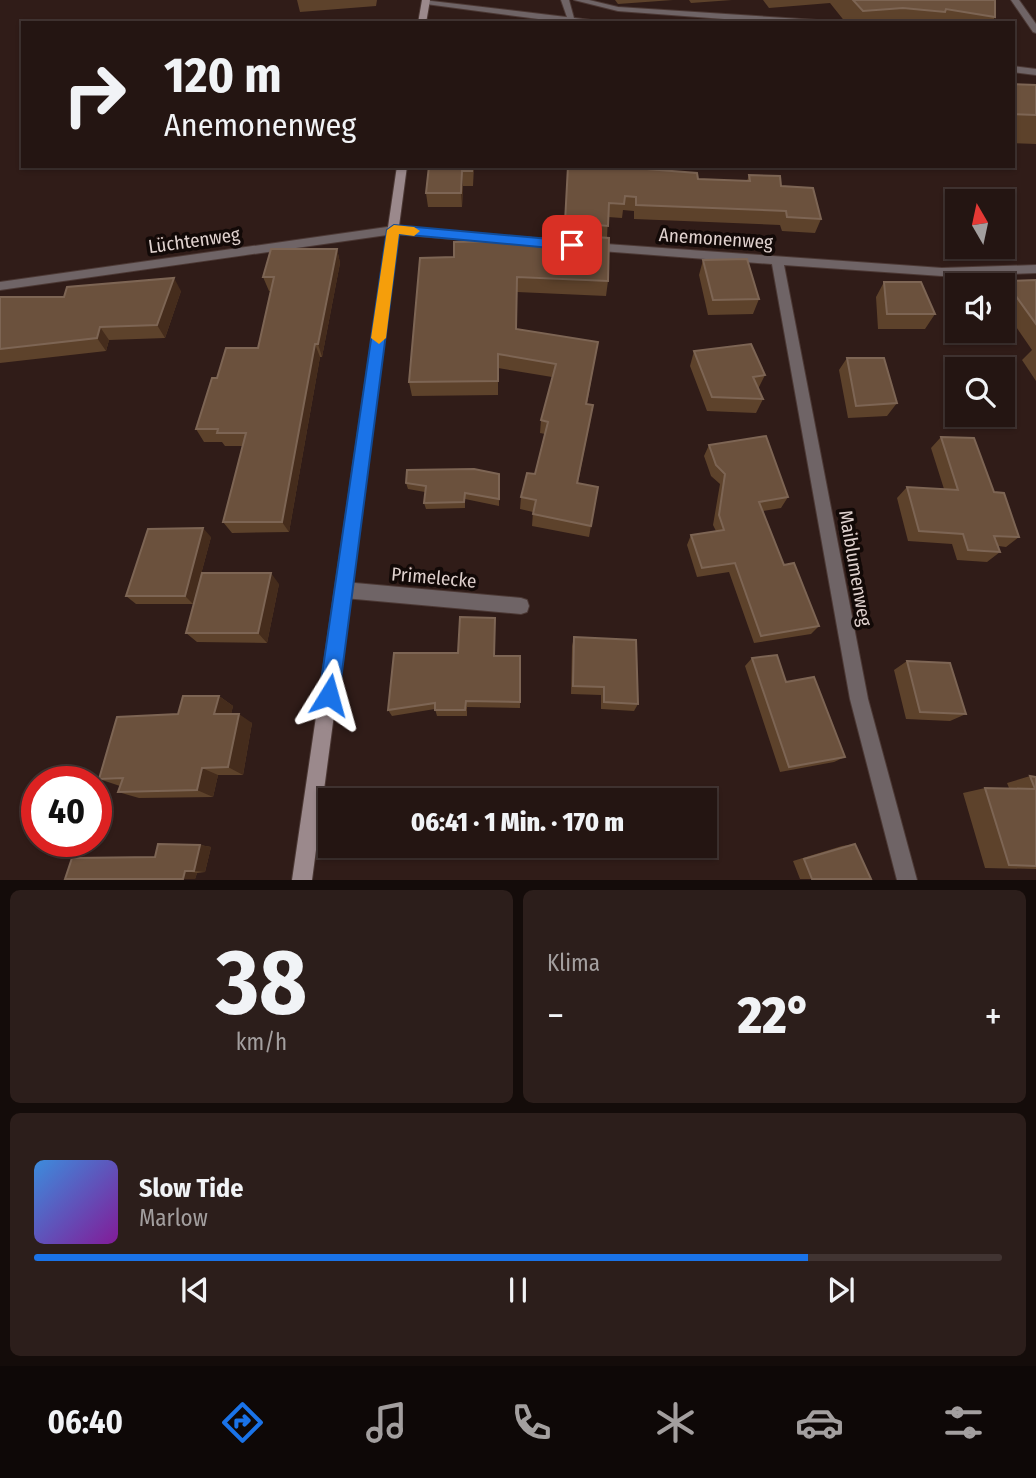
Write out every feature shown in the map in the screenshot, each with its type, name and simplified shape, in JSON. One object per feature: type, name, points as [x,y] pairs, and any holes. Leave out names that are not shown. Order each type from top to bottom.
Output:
[{"type":"street","points":[[565,0],[572,20]]},
{"type":"street","points":[[578,0],[618,9],[789,21]]},
{"type":"street","points":[[1015,0],[1036,30]]},
{"type":"street","points":[[422,21],[426,1],[578,21]]},
{"type":"street","points":[[1015,69],[1036,72]]},
{"type":"street","points":[[302,880],[402,168]]},
{"type":"street","points":[[394,230],[546,243]]},
{"type":"street","name":"Lüchtenweg","points":[[0,286],[394,230]]},
{"type":"street","name":"Anemonenweg","points":[[573,245],[942,272],[1036,268]]},
{"type":"street","name":"Maiblumenweg","points":[[778,260],[859,699],[907,880]]},
{"type":"street","name":"Primelecke","points":[[344,590],[521,606]]},
{"type":"building","points":[[853,0],[995,0],[995,17],[946,9],[945,12],[903,8],[863,11]]},
{"type":"building","points":[[1015,84],[1036,85],[1036,115],[1015,114]]},
{"type":"building","points":[[429,168],[472,168],[472,171],[462,171],[461,193],[426,193]]},
{"type":"building","points":[[568,168],[633,168],[697,173],[698,179],[750,181],[749,175],[780,176],[781,186],[813,188],[821,219],[787,217],[786,211],[636,205],[636,197],[625,196],[624,204],[609,203],[608,226],[565,222]]},
{"type":"building","points":[[564,235],[609,238],[608,281],[517,277],[516,329],[598,342],[586,404],[593,405],[577,483],[598,487],[591,526],[533,514],[536,500],[521,497],[527,473],[535,474],[548,422],[541,420],[556,364],[498,354],[498,381],[409,382],[420,258],[454,257],[454,242],[517,241],[517,237],[564,240]]},
{"type":"building","points":[[271,249],[337,249],[318,344],[315,344],[282,522],[223,522],[246,433],[217,433],[218,429],[196,429],[212,378],[217,378],[226,348],[258,348],[274,277],[263,277]]},
{"type":"building","points":[[747,259],[759,299],[713,300],[703,260]]},
{"type":"building","points":[[174,278],[157,325],[100,327],[97,338],[0,349],[0,297],[64,297],[67,287]]},
{"type":"building","points":[[1036,280],[1036,324],[1015,295],[1015,281]]},
{"type":"building","points":[[884,282],[921,282],[935,314],[887,314]]},
{"type":"building","points":[[751,344],[765,375],[753,377],[763,399],[712,397],[694,351]]},
{"type":"building","points":[[847,358],[884,358],[897,403],[856,406]]},
{"type":"building","points":[[766,436],[788,497],[759,502],[784,565],[794,563],[819,626],[761,636],[735,563],[702,568],[691,535],[724,530],[719,515],[725,474],[716,465],[709,445]]},
{"type":"building","points":[[941,437],[974,438],[994,492],[1004,493],[1019,537],[994,536],[1000,552],[968,550],[963,534],[919,531],[907,487],[958,490]]},
{"type":"building","points":[[474,469],[499,474],[499,499],[465,493],[464,502],[424,503],[426,486],[406,483],[407,470]]},
{"type":"building","points":[[203,528],[185,596],[126,596],[148,529]]},
{"type":"building","points":[[202,573],[271,573],[258,633],[186,633]]},
{"type":"building","points":[[460,617],[495,618],[494,656],[520,656],[520,702],[466,701],[465,710],[435,710],[435,703],[388,710],[394,653],[458,653]]},
{"type":"building","points":[[574,637],[636,640],[638,704],[604,702],[604,687],[573,686]]},
{"type":"building","points":[[777,655],[786,682],[814,677],[845,757],[789,767],[752,658]]},
{"type":"building","points":[[907,661],[950,663],[966,714],[920,712]]},
{"type":"building","points":[[183,696],[219,696],[214,714],[239,714],[228,767],[202,768],[197,790],[118,792],[123,778],[112,778],[112,766],[103,766],[117,717],[178,714]]},
{"type":"building","points":[[1030,776],[1036,777],[1036,866],[1009,865],[985,788],[1035,789]]},
{"type":"building","points":[[158,844],[200,845],[194,871],[185,871],[183,879],[65,879],[72,858],[155,857]]},
{"type":"building","points":[[855,844],[871,879],[812,879],[804,859]]},
{"type":"slow traffic","points":[[379,338],[394,230],[414,231]]},
{"type":"route","points":[[329,695],[394,230],[572,245]]}]
